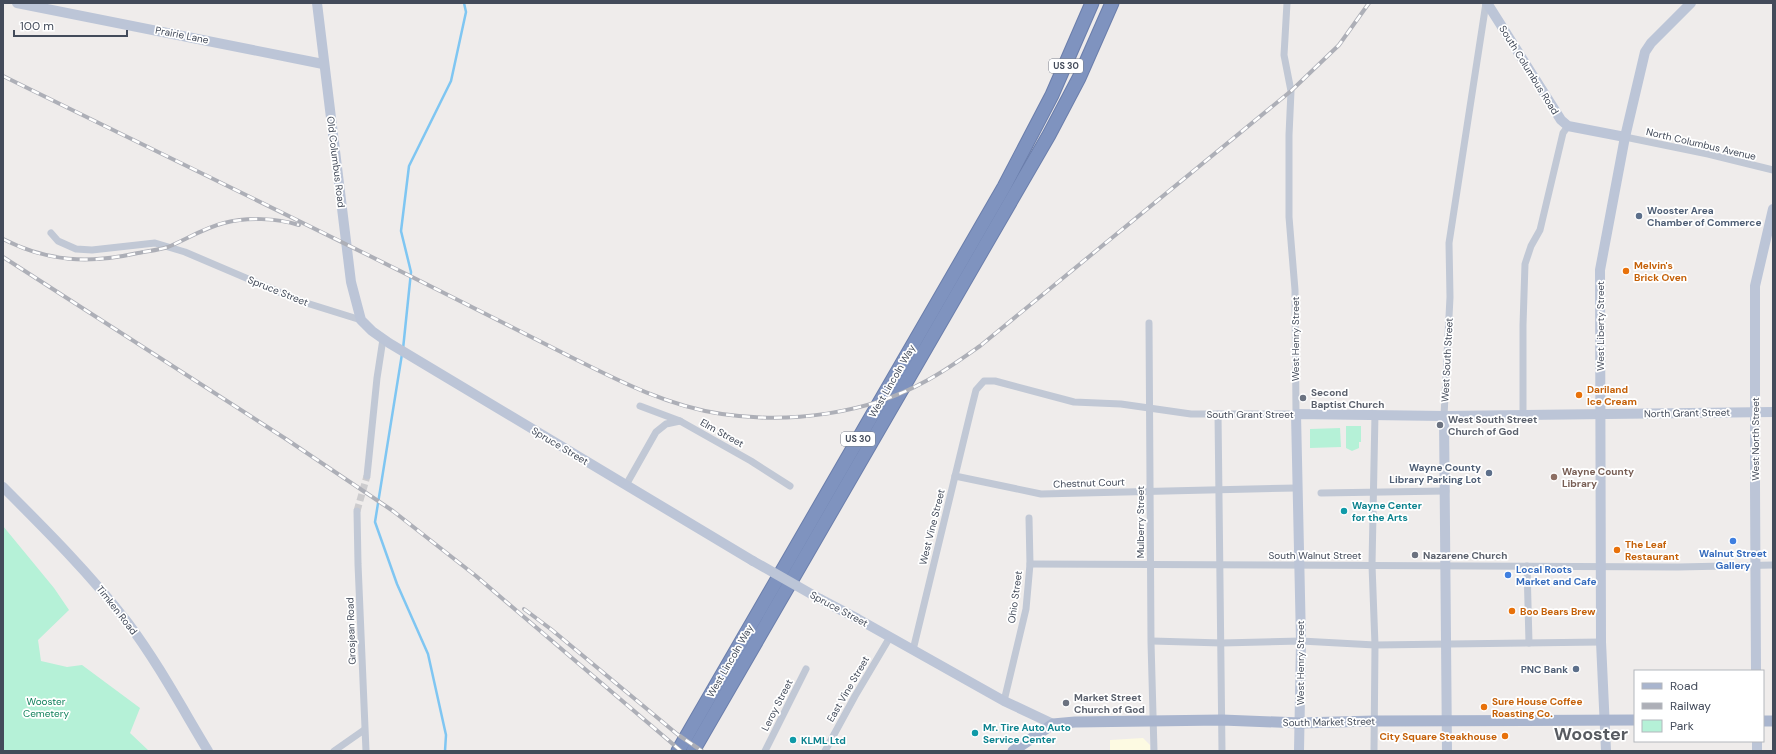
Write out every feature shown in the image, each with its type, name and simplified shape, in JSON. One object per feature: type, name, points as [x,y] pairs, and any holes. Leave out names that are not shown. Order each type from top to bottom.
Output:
[{"type":"highway","points":[[1036,127],[1068,48],[1084,3]]},
{"type":"highway","name":"West Lincoln Way","points":[[678,751],[1004,187],[1065,68],[1092,3]]},
{"type":"highway","name":"West Lincoln Way","points":[[736,677],[1049,135],[1079,78],[1112,3]]},
{"type":"highway","points":[[700,751],[736,677]]},
{"type":"highway","name":"US 30","points":[[693,751],[736,677]]},
{"type":"main road","name":"South Market Street","points":[[1053,724],[1154,720],[1222,720],[1300,723],[1374,721],[1634,720]]},
{"type":"main road","points":[[1013,751],[1053,724]]},
{"type":"street","name":"Prairie Lane","points":[[17,3],[324,64]]},
{"type":"street","name":"Old Columbus Road","points":[[317,3],[350,282],[361,320]]},
{"type":"street","name":"West Henry Street","points":[[1287,3],[1284,55],[1291,91],[1289,217],[1295,290],[1296,488],[1300,566],[1301,641],[1299,751]]},
{"type":"street","name":"South Columbus Road","points":[[1487,3],[1550,104],[1561,120],[1568,126]]},
{"type":"street","name":"West South Street","points":[[1447,751],[1445,566],[1446,491],[1444,416],[1450,297],[1449,243],[1487,3]]},
{"type":"street","name":"West Liberty Street","points":[[1606,751],[1606,720],[1601,642],[1600,565],[1600,270],[1625,137],[1645,52],[1650,43],[1691,3]]},
{"type":"street","points":[[1523,415],[1525,264],[1531,246],[1540,230],[1563,133],[1568,126],[1625,137]]},
{"type":"street","name":"North Columbus Avenue","points":[[1625,137],[1708,154],[1773,170]]},
{"type":"street","name":"West North Street","points":[[1756,670],[1754,412],[1755,286],[1773,209]]},
{"type":"street","name":"Spruce Street","points":[[51,233],[58,241],[76,249],[92,250],[155,243],[184,252],[300,301],[361,320],[372,332],[386,341],[752,561],[1004,701],[1053,724]]},
{"type":"street","name":"Mulberry Street","points":[[1149,323],[1154,751]]},
{"type":"street","points":[[367,476],[377,378],[386,341]]},
{"type":"street","name":"South Grant Street","points":[[971,410],[976,390],[984,382],[995,381],[1074,402],[1122,404],[1191,414],[1375,414],[1444,416],[1600,414]]},
{"type":"street","name":"Elm Street","points":[[640,406],[680,421],[751,461],[790,486]]},
{"type":"street","name":"West Vine Street","points":[[913,650],[971,410]]},
{"type":"street","name":"North Grant Street","points":[[1600,414],[1773,412]]},
{"type":"street","points":[[1218,414],[1222,643],[1222,751]]},
{"type":"street","points":[[1374,751],[1375,645],[1372,565],[1375,414]]},
{"type":"street","points":[[626,485],[656,432],[666,424],[680,421]]},
{"type":"street","name":"Chestnut Court","points":[[955,476],[1041,494],[1296,488]]},
{"type":"street","name":"Timken Road","points":[[3,487],[72,557],[114,605],[147,650],[208,751]]},
{"type":"street","points":[[1321,493],[1446,491]]},
{"type":"street","name":"Grosjean Road","points":[[357,511],[364,730],[366,751]]},
{"type":"street","name":"Ohio Street","points":[[1004,701],[1026,609],[1030,564],[1029,518]]},
{"type":"street","name":"South Walnut Street","points":[[1030,564],[1151,564],[1221,566],[1600,565],[1678,567],[1773,565]]},
{"type":"street","points":[[1527,566],[1529,643]]},
{"type":"street","name":"East Vine Street","points":[[825,751],[890,637]]},
{"type":"street","points":[[1152,642],[1222,643],[1301,641],[1375,645],[1601,642]]},
{"type":"street","name":"Leroy Street","points":[[765,751],[806,668]]},
{"type":"street","points":[[334,751],[364,730]]},
{"type":"shaded area","points":[[1143,738],[1150,745],[1150,751],[1110,751],[1110,740]]},
{"type":"green space","points":[[1346,426],[1361,426],[1361,442],[1359,442],[1359,448],[1352,451],[1346,448]]},
{"type":"green space","points":[[1340,428],[1341,447],[1310,448],[1310,429]]},
{"type":"green space","name":"Wooster Cemetery","points":[[3,526],[54,588],[69,610],[38,640],[41,661],[67,667],[82,665],[140,708],[130,733],[149,751],[3,751]]},
{"type":"waterway","points":[[403,349],[411,272],[401,231],[409,166],[451,81],[466,12],[464,3]]},
{"type":"waterway","points":[[402,354],[375,522],[397,584],[428,654],[446,735],[445,751]]},
{"type":"tunnel","points":[[357,511],[367,476]]},
{"type":"railway","points":[[3,76],[624,383],[682,405],[722,414],[748,417],[800,417],[853,409],[903,392],[940,373],[980,346],[1291,91],[1339,45],[1369,3]]},
{"type":"railway","points":[[3,239],[20,247],[53,256],[69,259],[103,259],[165,248],[209,228],[233,221],[262,219],[299,225]]},
{"type":"railway","points":[[3,257],[286,439],[393,511],[476,576],[681,751]]},
{"type":"railway","points":[[524,609],[552,630],[677,734],[702,751]]},
{"type":"place","name":"Wooster Area Chamber of Commerce","points":[[1639,216]]},
{"type":"place","name":"Melvin's Brick Oven","points":[[1626,271]]},
{"type":"place","name":"Dariland Ice Cream","points":[[1579,395]]},
{"type":"place","name":"Second Baptist Church","points":[[1303,398]]},
{"type":"place","name":"West South Street Church of God","points":[[1440,425]]},
{"type":"place","name":"Wayne County Library Parking Lot","points":[[1489,473]]},
{"type":"place","name":"Wayne County Library","points":[[1554,477]]},
{"type":"place","name":"Wayne Center for the Arts","points":[[1344,511]]},
{"type":"place","name":"Walnut Street Gallery","points":[[1733,541]]},
{"type":"place","name":"The Leaf Restaurant","points":[[1617,550]]},
{"type":"place","name":"Nazarene Church","points":[[1415,555]]},
{"type":"place","name":"Local Roots Market and Cafe","points":[[1508,575]]},
{"type":"place","name":"Boo Bears Brew","points":[[1512,611]]},
{"type":"place","name":"PNC Bank","points":[[1576,669]]},
{"type":"place","name":"Market Street Church of God","points":[[1066,703]]},
{"type":"place","name":"Sure House Coffee Roasting Co.","points":[[1484,707]]},
{"type":"place","name":"Mr. Tire Auto Auto Service Center","points":[[975,733]]},
{"type":"place","name":"City Square Steakhouse","points":[[1505,736]]},
{"type":"place","name":"KLML Ltd","points":[[793,740]]},
{"type":"district","name":"Wooster","points":[[1591,734]]}]
